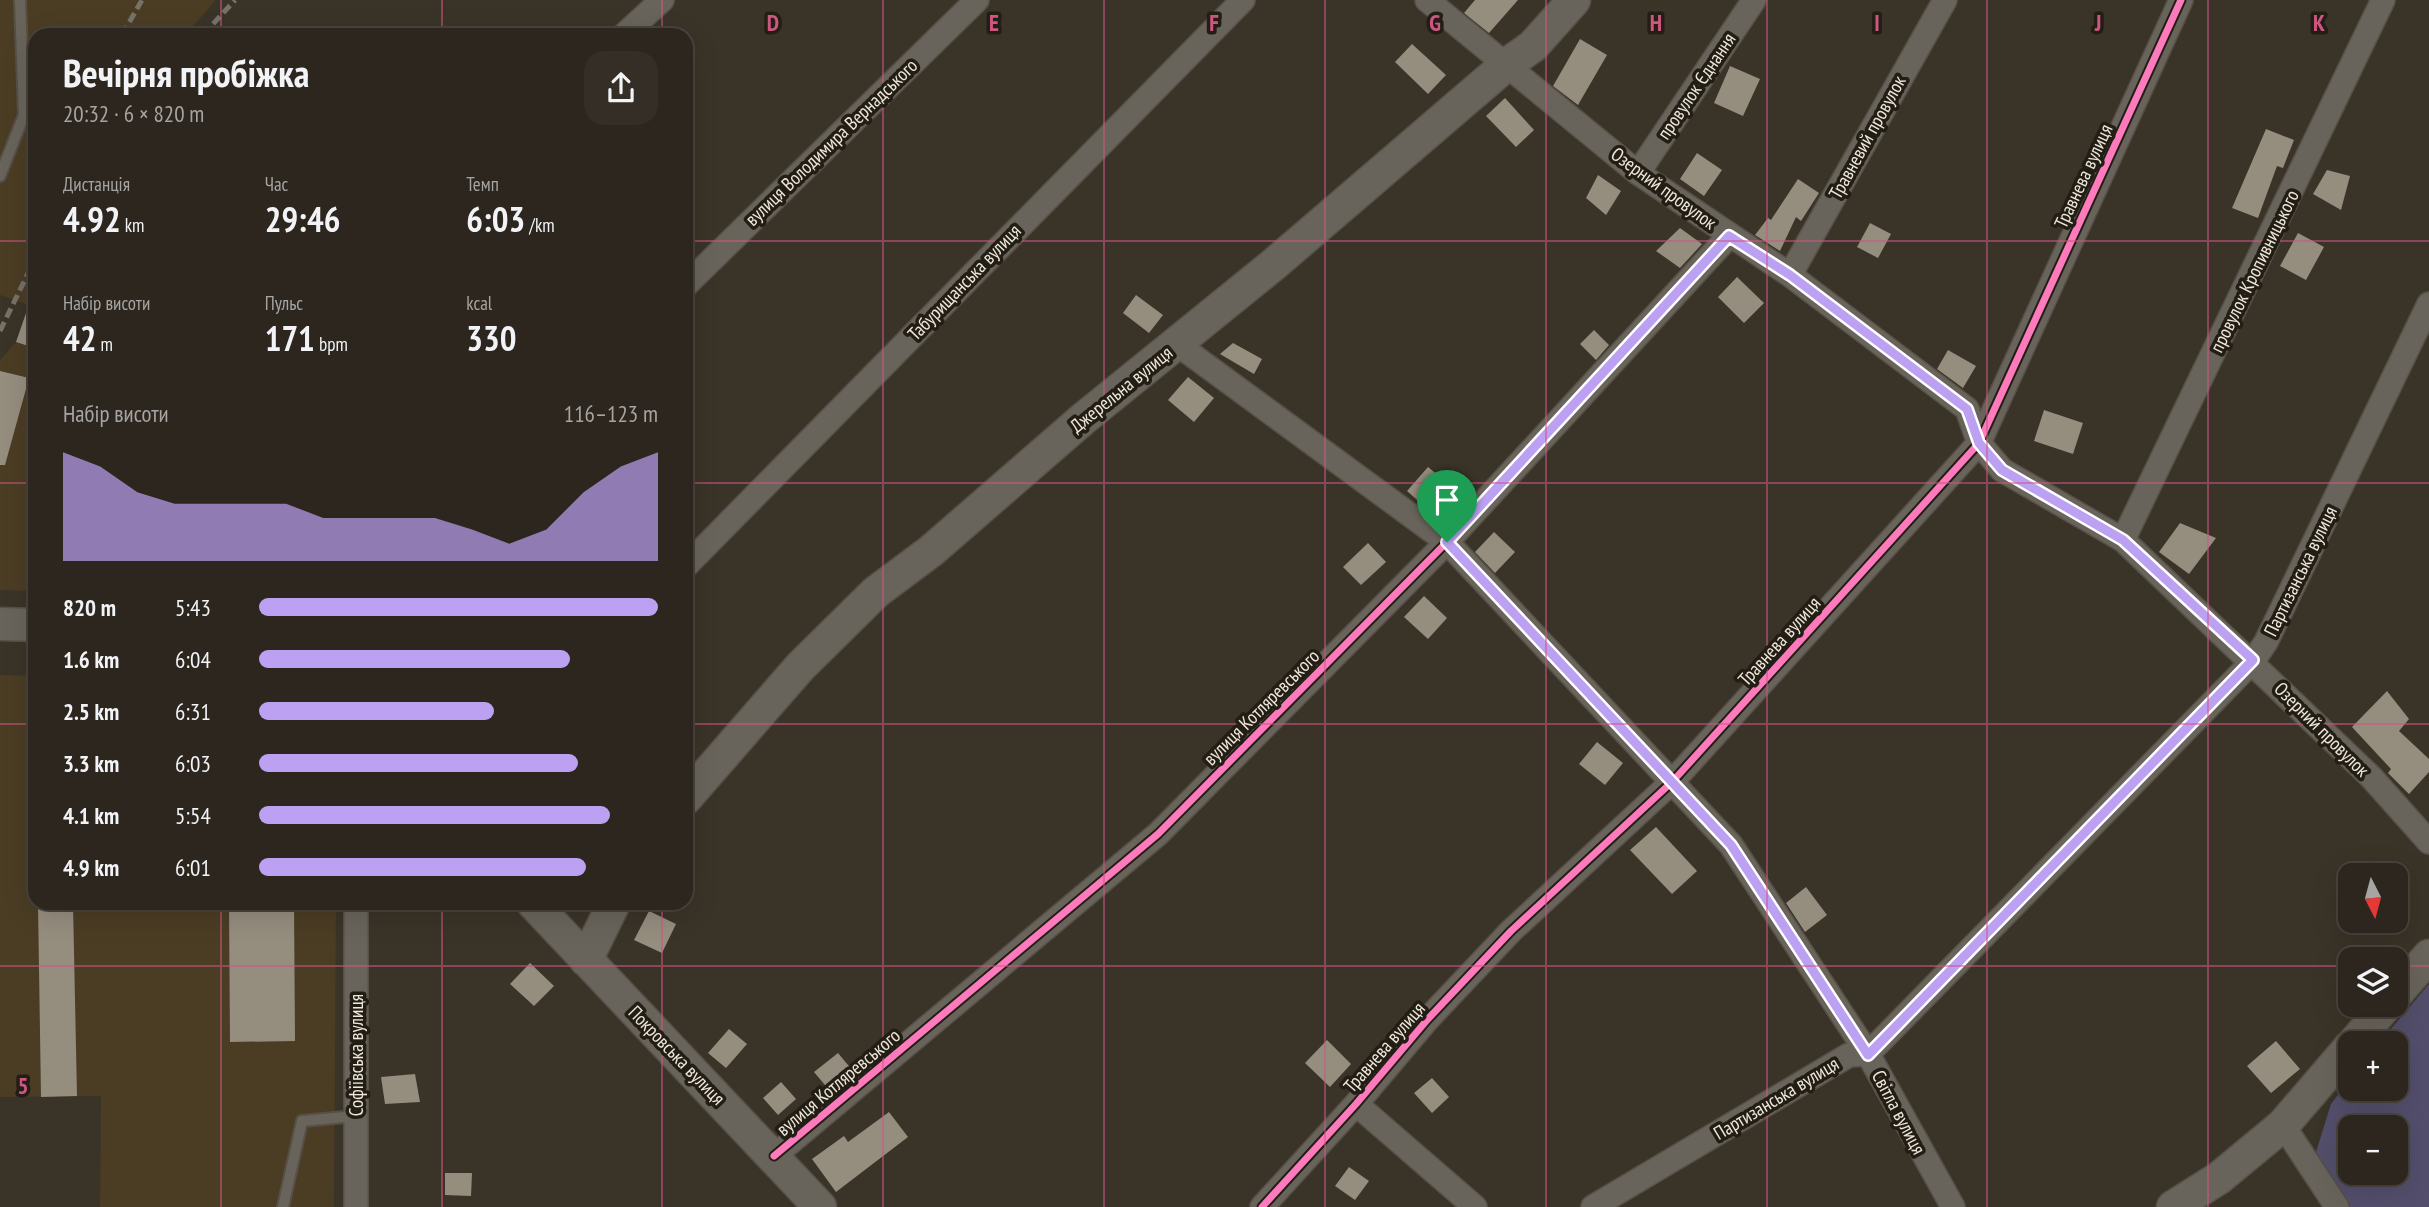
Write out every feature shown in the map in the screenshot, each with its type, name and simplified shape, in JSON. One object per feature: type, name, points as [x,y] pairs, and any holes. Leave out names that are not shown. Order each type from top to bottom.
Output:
[{"type":"street","points":[[632,28],[662,0]]},
{"type":"street","name":"вулиця Володимира Вернадського","points":[[693,278],[977,0]]},
{"type":"street","name":"Табурищанська вулиця","points":[[693,559],[1243,0]]},
{"type":"street","name":"Озерний провулок","points":[[1427,0],[1638,173],[1790,275],[1967,409],[1979,443],[2002,470],[2123,540],[2253,660],[2371,777],[2429,842]]},
{"type":"street","name":"Джерельна вулиця","points":[[693,790],[800,667],[876,592],[931,551],[1083,419],[1177,344],[1506,65],[1533,46],[1574,0]]},
{"type":"street","name":"провулок Єднання","points":[[1638,173],[1754,0]]},
{"type":"street","name":"Травневий провулок","points":[[1790,275],[1945,0]]},
{"type":"street","name":"Травнева вулиця","points":[[1262,1207],[1356,1104],[1427,1020],[1511,931],[1673,781],[1979,443],[2181,0]]},
{"type":"street","name":"провулок Кропивницького","points":[[2123,540],[2383,0]]},
{"type":"street","name":"вулиця Котляревського","points":[[774,1156],[1158,834],[1447,542],[1729,236]]},
{"type":"street","name":"Партизанська вулиця","points":[[1593,1207],[1849,1055],[1868,1055],[2253,660],[2266,642],[2429,304]]},
{"type":"street","points":[[1177,344],[1447,542],[1673,781]]},
{"type":"street","points":[[0,624],[28,625]]},
{"type":"street","name":"Світла вулиця","points":[[1673,781],[1731,845],[1868,1055],[1953,1207]]},
{"type":"street","name":"Софіївська вулиця","points":[[356,910],[356,1207]]},
{"type":"street","name":"Покровська вулиця","points":[[540,910],[820,1207]]},
{"type":"street","points":[[586,960],[611,910]]},
{"type":"street","points":[[2408,980],[2429,956]]},
{"type":"street","points":[[2364,1031],[2376,1017]]},
{"type":"street","points":[[2173,1207],[2218,1178],[2283,1125],[2338,1061]]},
{"type":"street","points":[[1356,1104],[1475,1207]]},
{"type":"street","points":[[2283,1125],[2337,1207]]},
{"type":"lane","points":[[0,176],[24,115],[20,0]]},
{"type":"lane","points":[[283,1207],[302,1121],[356,1116]]},
{"type":"shaded area","points":[[0,0],[216,0],[191,28],[28,28],[28,305],[0,295]]},
{"type":"shaded area","points":[[28,308],[28,591],[0,590],[0,360],[16,342]]},
{"type":"shaded area","points":[[0,675],[28,676],[28,910],[336,910],[334,1207],[100,1207],[101,1096],[0,1097]]},
{"type":"shaded area","points":[[2429,984],[2429,1207],[2348,1207],[2316,1152],[2331,1104],[2338,1095],[2338,1101],[2408,1101],[2408,1031],[2389,1031],[2401,1017],[2408,1017],[2408,1009]]},
{"type":"building","points":[[1475,0],[1518,0],[1489,33],[1464,13]]},
{"type":"building","points":[[1580,39],[1607,55],[1578,105],[1553,86]]},
{"type":"building","points":[[1412,44],[1446,75],[1428,94],[1395,62]]},
{"type":"building","points":[[1730,66],[1760,79],[1743,116],[1714,103]]},
{"type":"building","points":[[1505,98],[1534,130],[1516,147],[1486,116]]},
{"type":"building","points":[[2266,129],[2294,140],[2283,168],[2277,166],[2258,218],[2232,208]]},
{"type":"building","points":[[1697,153],[1722,170],[1704,196],[1680,179]]},
{"type":"building","points":[[2327,170],[2350,176],[2341,210],[2313,194]]},
{"type":"building","points":[[1598,175],[1621,191],[1606,215],[1586,198]]},
{"type":"building","points":[[1798,179],[1819,193],[1801,221],[1796,217],[1780,251],[1755,235],[1768,218],[1771,220]]},
{"type":"building","points":[[1870,223],[1891,234],[1878,258],[1857,247]]},
{"type":"building","points":[[1680,228],[1702,244],[1680,268],[1656,251]]},
{"type":"building","points":[[2298,233],[2324,247],[2306,280],[2280,266]]},
{"type":"building","points":[[1737,277],[1764,303],[1744,323],[1718,297]]},
{"type":"building","points":[[1136,295],[1163,315],[1149,333],[1123,313]]},
{"type":"building","points":[[28,307],[28,346],[16,342]]},
{"type":"building","points":[[1594,330],[1609,345],[1596,360],[1580,344]]},
{"type":"building","points":[[1233,343],[1262,359],[1254,374],[1220,354]]},
{"type":"building","points":[[1948,350],[1976,366],[1963,388],[1937,369]]},
{"type":"building","points":[[0,371],[28,378],[28,382],[5,465],[0,465]]},
{"type":"building","points":[[1188,377],[1214,398],[1194,422],[1168,400]]},
{"type":"building","points":[[2044,410],[2083,423],[2073,454],[2034,441]]},
{"type":"building","points":[[1428,467],[1455,489],[1433,514],[1407,491]]},
{"type":"building","points":[[2180,523],[2216,538],[2189,574],[2159,552]]},
{"type":"building","points":[[1494,532],[1515,552],[1495,573],[1475,552]]},
{"type":"building","points":[[1368,543],[1386,562],[1361,585],[1343,567]]},
{"type":"building","points":[[1424,596],[1447,618],[1428,639],[1404,617]]},
{"type":"building","points":[[2387,691],[2409,719],[2399,731],[2429,759],[2429,772],[2409,794],[2388,773],[2391,769],[2352,727]]},
{"type":"building","points":[[1597,742],[1623,763],[1605,785],[1579,764]]},
{"type":"building","points":[[1656,827],[1697,871],[1672,894],[1630,850]]},
{"type":"building","points":[[1806,887],[1827,915],[1805,932],[1786,903]]},
{"type":"building","points":[[38,910],[73,910],[77,1096],[41,1097]]},
{"type":"building","points":[[229,910],[294,910],[295,1041],[230,1042]]},
{"type":"building","points":[[649,911],[676,924],[662,953],[634,940]]},
{"type":"building","points":[[530,963],[554,986],[534,1006],[510,984]]},
{"type":"building","points":[[729,1029],[747,1044],[726,1068],[708,1053]]},
{"type":"building","points":[[1327,1040],[1351,1064],[1330,1087],[1305,1063]]},
{"type":"building","points":[[2276,1041],[2300,1069],[2271,1093],[2247,1066]]},
{"type":"building","points":[[838,1053],[853,1071],[830,1091],[814,1072]]},
{"type":"building","points":[[415,1074],[420,1102],[385,1104],[381,1077]]},
{"type":"building","points":[[1432,1078],[1449,1097],[1432,1113],[1414,1093]]},
{"type":"building","points":[[781,1082],[796,1099],[778,1115],[763,1098]]},
{"type":"building","points":[[889,1112],[908,1137],[836,1192],[812,1159],[844,1136],[848,1142]]},
{"type":"building","points":[[1349,1167],[1369,1181],[1355,1200],[1335,1186]]},
{"type":"building","points":[[445,1173],[472,1173],[471,1196],[445,1195]]},
{"type":"railway","points":[[126,28],[142,0]]},
{"type":"railway","points":[[209,28],[235,0]]},
{"type":"railway","points":[[0,331],[28,273]]},
{"type":"cycle path","points":[[1262,1207],[1356,1104],[1427,1020],[1511,931],[1673,781],[1979,443],[2181,0]]},
{"type":"cycle path","points":[[774,1156],[1158,834],[1447,542],[1729,236]]},
{"type":"route","points":[[1729,236],[1790,275],[1967,409],[1979,443],[2002,470],[2123,540],[2253,660],[1868,1055],[1731,845],[1447,542],[1729,236]]}]
